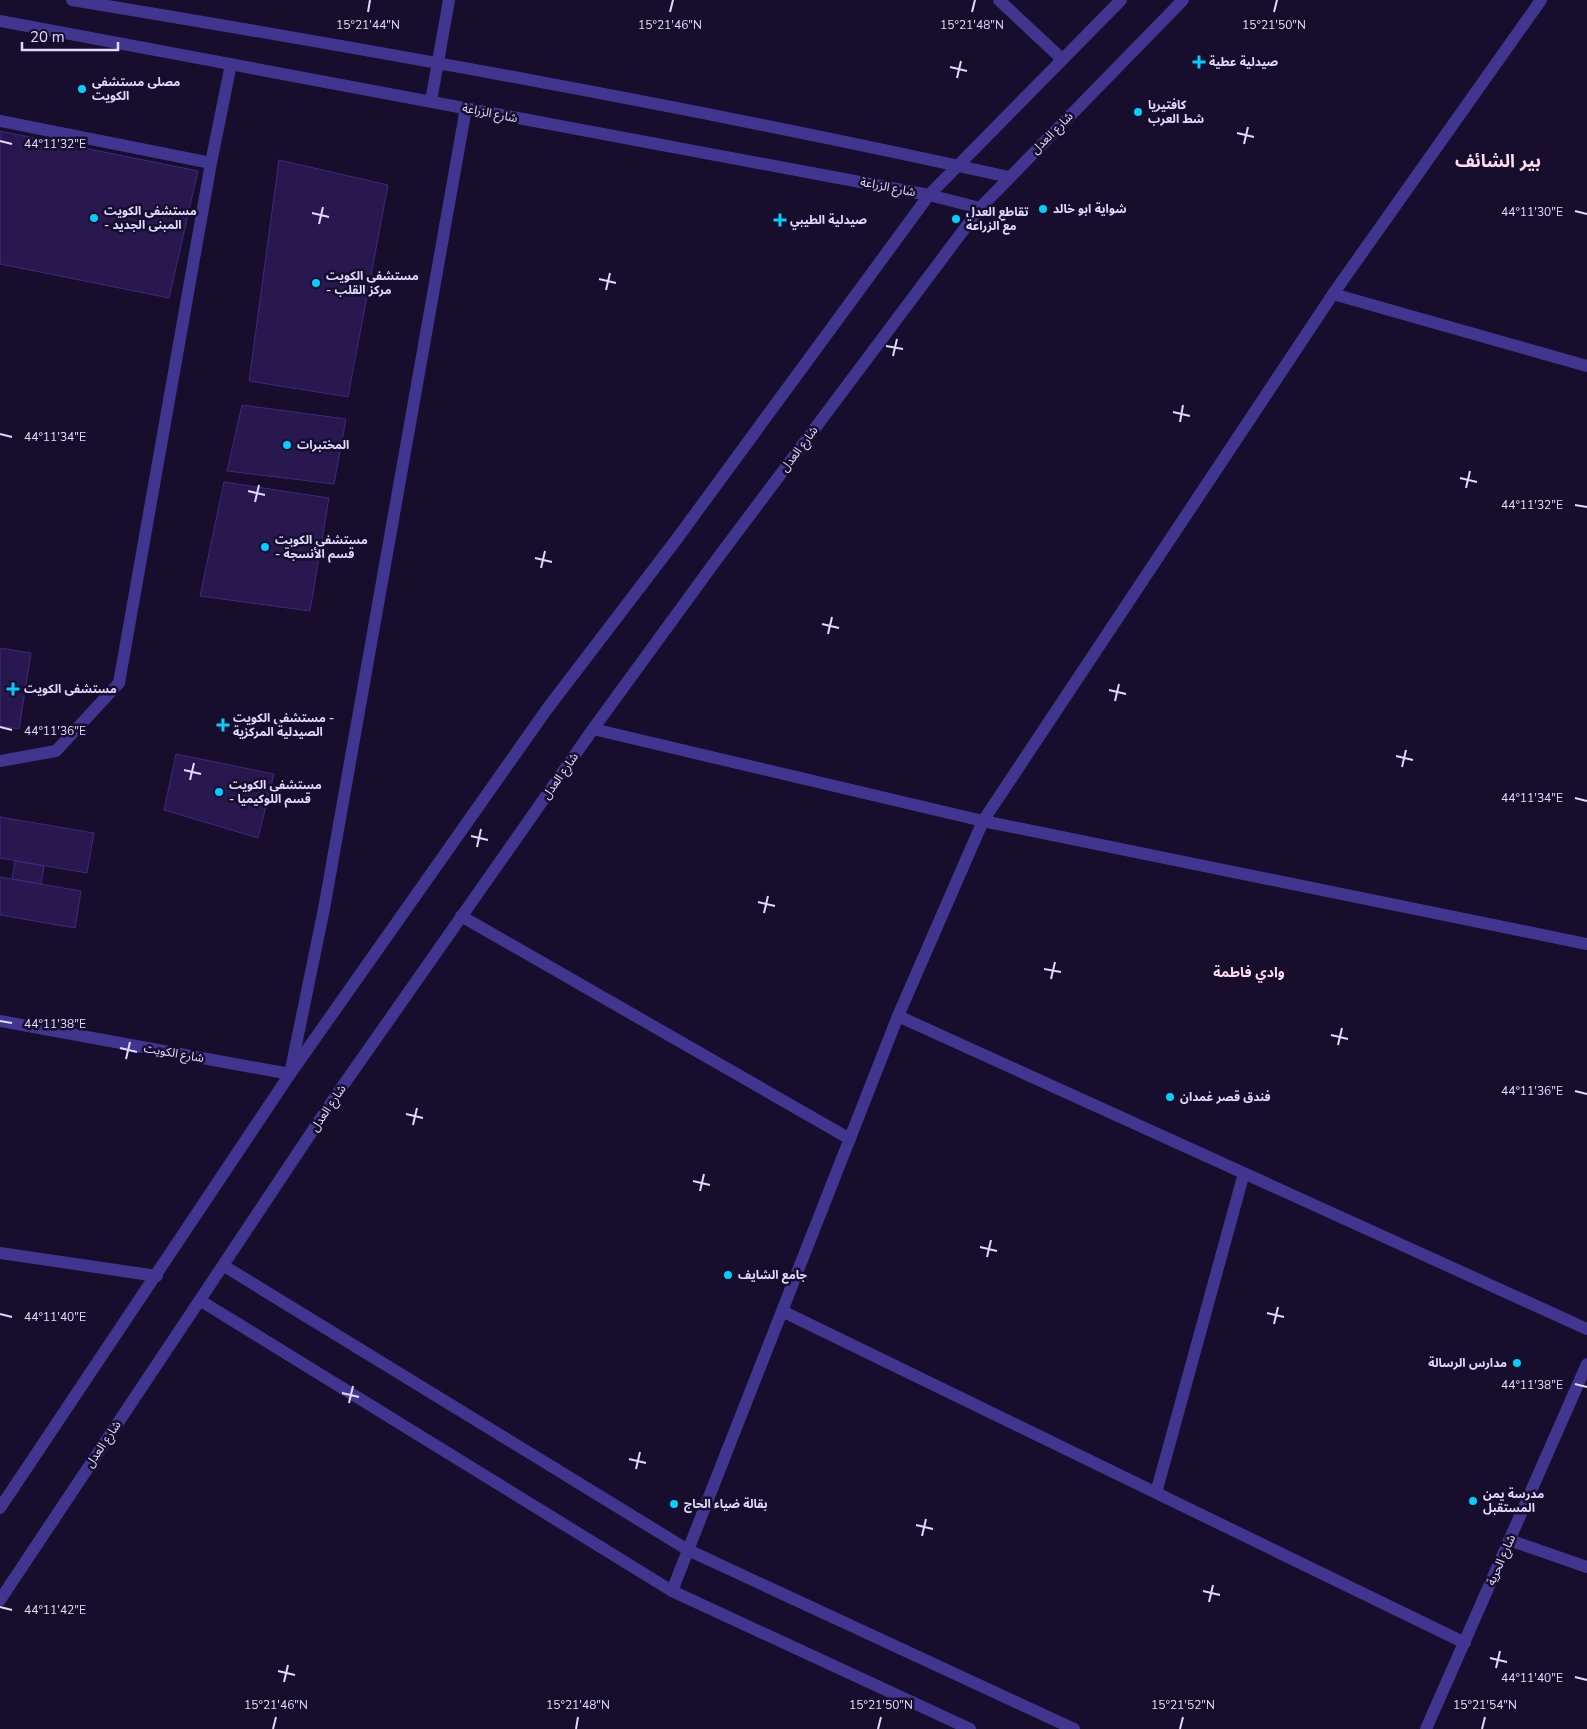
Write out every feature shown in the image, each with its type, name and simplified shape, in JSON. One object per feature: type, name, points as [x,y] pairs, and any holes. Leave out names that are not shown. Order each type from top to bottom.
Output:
[{"type":"street","points":[[72,0],[438,63],[1009,177]]},
{"type":"street","points":[[431,101],[449,0]]},
{"type":"street","points":[[1000,0],[1062,59]]},
{"type":"street","points":[[0,1508],[5,1493],[157,1276],[290,1074],[547,709],[676,540],[929,195],[956,165],[1122,0]]},
{"type":"street","name":"شارع العدل","points":[[0,1600],[201,1301],[335,1097],[592,729],[980,208],[1183,0]]},
{"type":"street","points":[[672,1591],[898,1016],[983,820],[1333,294],[1541,0]]},
{"type":"street","name":"شارع الزراعة","points":[[0,21],[929,195],[980,208]]},
{"type":"street","points":[[0,761],[56,751],[118,683],[230,64]]},
{"type":"street","points":[[290,1074],[324,909],[466,108]]},
{"type":"street","points":[[0,121],[211,163]]},
{"type":"street","points":[[1333,294],[1587,366]]},
{"type":"street","points":[[592,729],[983,820],[1587,944]]},
{"type":"street","points":[[461,916],[850,1139]]},
{"type":"street","points":[[898,1016],[1587,1329]]},
{"type":"street","name":"شارع الكويت","points":[[0,1021],[290,1074]]},
{"type":"street","points":[[1156,1493],[1244,1173]]},
{"type":"street","points":[[0,1253],[157,1276]]},
{"type":"street","points":[[224,1266],[688,1550],[1074,1729]]},
{"type":"street","points":[[201,1301],[672,1591],[970,1729]]},
{"type":"street","points":[[782,1311],[1465,1643]]},
{"type":"street","name":"شارع الحرية","points":[[1426,1729],[1587,1364]]},
{"type":"street","points":[[1510,1540],[1587,1567]]},
{"type":"building","name":"مستشفى الكويت - المبنى الجديد","points":[[0,131],[198,171],[169,298],[0,264]]},
{"type":"building","name":"مستشفى الكويت - مركز القلب","points":[[279,160],[388,185],[348,397],[249,381]]},
{"type":"building","name":"المختبرات","points":[[242,405],[346,419],[334,484],[227,471]]},
{"type":"building","name":"مستشفى الكويت - قسم الأنسجة","points":[[224,482],[329,498],[310,611],[200,596]]},
{"type":"building","name":"مستشفى الكويت","points":[[0,648],[31,653],[19,729],[0,726]]},
{"type":"building","name":"مستشفى الكويت - قسم اللوكيميا","points":[[176,754],[274,774],[258,838],[164,810]]},
{"type":"building","points":[[0,817],[94,833],[87,873],[0,858]]},
{"type":"building","points":[[15,861],[44,866],[41,884],[12,879]]},
{"type":"building","points":[[0,877],[81,891],[75,928],[0,915]]},
{"type":"place","name":"صيدلية عطية","points":[[1199,62]]},
{"type":"place","name":"مصلى مستشفى الكويت","points":[[82,89]]},
{"type":"place","name":"كافتيريا شط العرب","points":[[1138,112]]},
{"type":"place","name":"شواية ابو خالد","points":[[1043,209]]},
{"type":"place","name":"مستشفى الكويت - المبنى الجديد","points":[[94,218]]},
{"type":"place","name":"تقاطع العدل مع الزراعة","points":[[956,219]]},
{"type":"place","name":"صيدلية الطيبي","points":[[780,220]]},
{"type":"place","name":"مستشفى الكويت - مركز القلب","points":[[316,283]]},
{"type":"place","name":"المختبرات","points":[[287,445]]},
{"type":"place","name":"مستشفى الكويت - قسم الأنسجة","points":[[265,547]]},
{"type":"place","name":"مستشفى الكويت","points":[[13,689]]},
{"type":"place","name":"مستشفى الكويت - الصيدلية المركزية","points":[[223,725]]},
{"type":"place","name":"مستشفى الكويت - قسم اللوكيميا","points":[[219,792]]},
{"type":"place","name":"فندق قصر غمدان","points":[[1170,1097]]},
{"type":"place","name":"جامع الشايف","points":[[728,1275]]},
{"type":"place","name":"مدارس الرسالة","points":[[1517,1363]]},
{"type":"place","name":"مدرسة يمن المستقبل","points":[[1473,1501]]},
{"type":"place","name":"بقالة ضياء الحاج","points":[[674,1504]]},
{"type":"district","name":"بير الشائف","points":[[1498,161]]},
{"type":"district","name":"وادي فاطمة","points":[[1249,972]]}]
